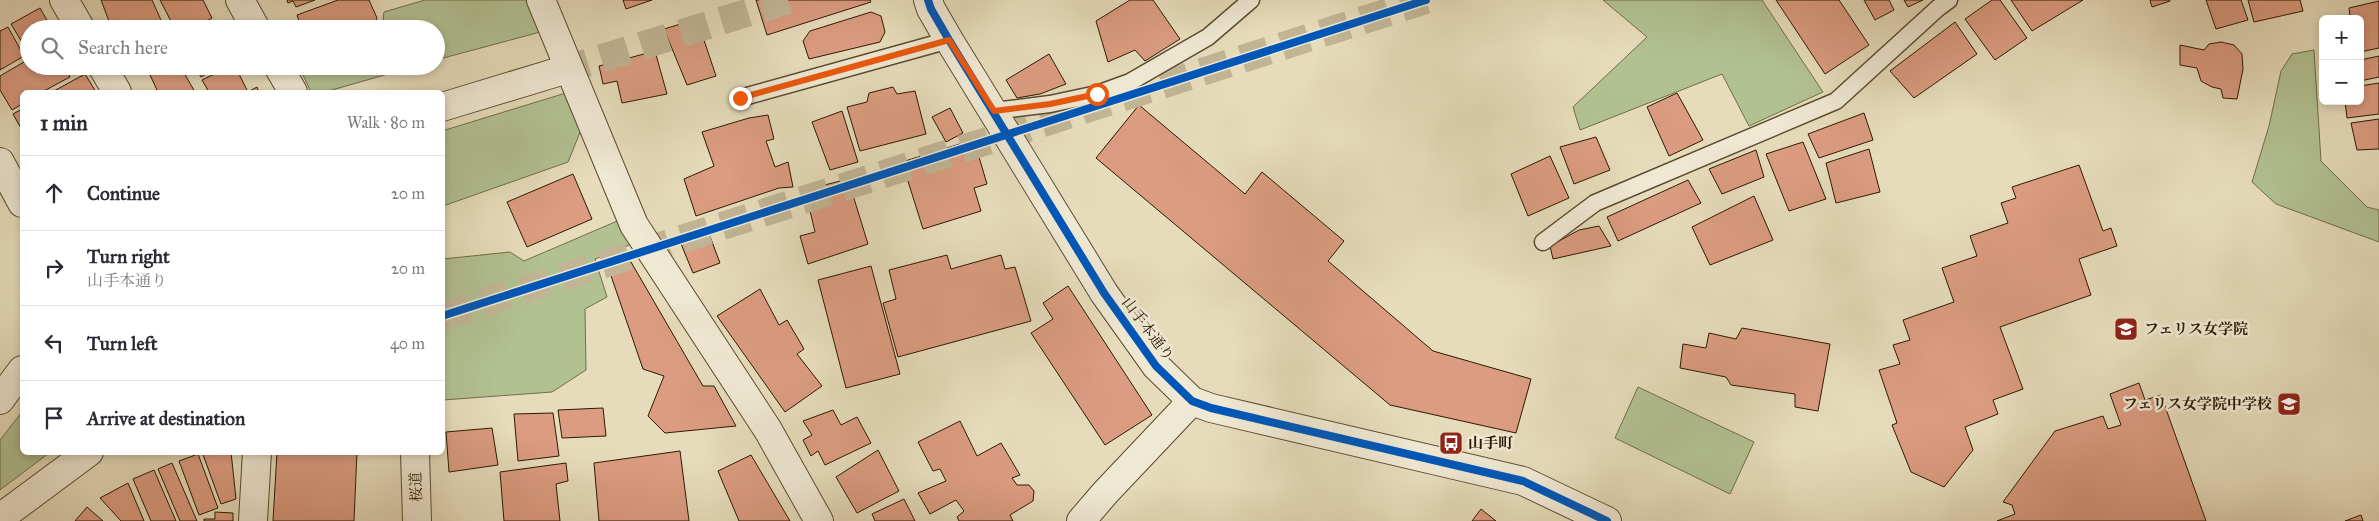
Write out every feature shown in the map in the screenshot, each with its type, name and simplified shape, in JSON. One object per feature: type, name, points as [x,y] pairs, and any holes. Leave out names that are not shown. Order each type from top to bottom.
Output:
[{"type":"street","points":[[64,0],[75,20]]},
{"type":"street","points":[[240,0],[251,20]]},
{"type":"street","points":[[541,0],[634,225],[768,430],[819,521]]},
{"type":"street","name":"山手本通り","points":[[928,0],[931,10],[949,40],[1104,292],[1156,366],[1192,400],[1211,408],[1523,480],[1607,521]]},
{"type":"street","points":[[445,106],[561,71]]},
{"type":"street","points":[[107,75],[116,90]]},
{"type":"street","points":[[283,75],[292,90]]},
{"type":"street","points":[[0,162],[20,199]]},
{"type":"street","points":[[0,400],[20,373]]},
{"type":"street","points":[[1081,521],[1105,492],[1192,400]]},
{"type":"street","points":[[0,518],[85,455]]},
{"type":"street","points":[[253,521],[257,455]]},
{"type":"street","name":"桜道","points":[[415,455],[418,521]]},
{"type":"lane","points":[[994,111],[1050,104],[1097,94],[1130,82],[1208,37],[1251,0]]},
{"type":"lane","points":[[1543,242],[1595,203],[1836,101],[1949,0]]},
{"type":"lane","points":[[740,98],[949,40]]},
{"type":"lane","points":[[0,518],[4,521]]},
{"type":"green space","points":[[425,0],[532,0],[544,31],[445,58],[445,20],[383,20],[384,12]]},
{"type":"green space","points":[[1603,0],[1762,0],[1823,92],[1749,126],[1722,74],[1580,130],[1573,107],[1647,37]]},
{"type":"green space","points":[[2314,50],[2321,161],[2367,207],[2379,210],[2379,242],[2276,204],[2252,182],[2269,126],[2281,71],[2292,54]]},
{"type":"green space","points":[[303,75],[384,75],[332,90],[310,90]]},
{"type":"green space","points":[[569,92],[583,125],[568,162],[445,205],[445,130]]},
{"type":"green space","points":[[622,219],[634,243],[595,259],[607,297],[585,309],[586,370],[552,392],[445,400],[445,259],[510,252],[524,261]]},
{"type":"green space","points":[[1638,387],[1754,442],[1730,494],[1615,438]]},
{"type":"green space","points":[[20,415],[20,455],[46,455],[0,490],[0,440]]},
{"type":"building","points":[[101,0],[152,0],[161,20],[109,20]]},
{"type":"building","points":[[160,0],[203,0],[212,18],[209,20],[170,20]]},
{"type":"building","points":[[287,0],[315,0],[296,7],[293,1],[288,3]]},
{"type":"building","points":[[338,0],[369,0],[377,18],[376,20],[299,20],[297,15]]},
{"type":"building","points":[[623,0],[652,0],[626,9]]},
{"type":"building","points":[[756,0],[870,0],[871,2],[767,35]]},
{"type":"building","points":[[1130,0],[1153,0],[1180,39],[1145,61],[1135,50],[1108,62],[1096,21]]},
{"type":"building","points":[[1776,0],[1839,0],[1869,45],[1825,74]]},
{"type":"building","points":[[1864,0],[1889,0],[1894,10],[1875,20]]},
{"type":"building","points":[[1904,0],[1923,0],[1908,7]]},
{"type":"building","points":[[1992,0],[2000,0],[2027,38],[1995,60],[1965,19]]},
{"type":"building","points":[[2011,0],[2083,0],[2032,31]]},
{"type":"building","points":[[2150,0],[2170,0],[2170,1],[2152,7]]},
{"type":"building","points":[[2206,0],[2241,0],[2248,20],[2216,29]]},
{"type":"building","points":[[2248,0],[2300,0],[2303,11],[2254,22]]},
{"type":"building","points":[[2379,1],[2379,48],[2364,51],[2364,15],[2350,15],[2349,8]]},
{"type":"building","points":[[40,8],[47,20],[20,20],[20,39],[11,24]]},
{"type":"building","points":[[871,12],[881,16],[885,32],[880,42],[809,59],[803,41],[810,31]]},
{"type":"building","points":[[697,19],[716,76],[687,85],[664,29]]},
{"type":"building","points":[[1955,22],[1977,54],[1914,98],[1890,71]]},
{"type":"building","points":[[8,27],[20,49],[20,58],[0,70],[0,31]]},
{"type":"building","points":[[2221,42],[2234,45],[2242,54],[2243,69],[2237,99],[2223,98],[2221,89],[2201,81],[2197,68],[2180,65],[2180,45],[2204,50],[2209,44]]},
{"type":"building","points":[[655,51],[667,94],[622,103],[617,81],[603,84],[599,66]]},
{"type":"building","points":[[1049,54],[1066,84],[1040,94],[1017,98],[1006,80]]},
{"type":"building","points":[[2379,56],[2379,77],[2364,80],[2364,59]]},
{"type":"building","points":[[20,64],[20,75],[69,75],[70,77],[46,90],[20,90],[20,105],[12,110],[0,90],[0,76]]},
{"type":"building","points":[[86,75],[95,90],[56,90]]},
{"type":"building","points":[[150,75],[185,75],[194,90],[157,90]]},
{"type":"building","points":[[212,75],[240,75],[247,90],[208,90],[202,80]]},
{"type":"building","points":[[2379,83],[2379,114],[2347,118],[2345,105],[2364,105],[2364,85]]},
{"type":"building","points":[[893,87],[897,94],[915,91],[926,134],[860,151],[847,107],[867,102],[869,93]]},
{"type":"building","points":[[1677,93],[1703,140],[1669,156],[1647,107]]},
{"type":"building","points":[[1139,105],[1245,194],[1262,172],[1344,241],[1328,261],[1433,351],[1531,379],[1516,433],[1390,405],[1096,158]]},
{"type":"building","points":[[950,108],[963,133],[946,142],[932,117]]},
{"type":"building","points":[[20,110],[20,126],[13,114]]},
{"type":"building","points":[[842,111],[858,162],[830,170],[812,122]]},
{"type":"building","points":[[1864,113],[1873,140],[1819,158],[1808,134]]},
{"type":"building","points":[[768,115],[774,139],[766,141],[775,167],[788,162],[793,187],[779,188],[696,216],[684,179],[714,166],[702,132],[749,118]]},
{"type":"building","points":[[2379,119],[2379,149],[2357,150],[2351,123]]},
{"type":"building","points":[[1596,137],[1610,170],[1574,184],[1560,147]]},
{"type":"building","points":[[1803,142],[1826,199],[1789,211],[1766,154]]},
{"type":"building","points":[[963,143],[969,160],[979,157],[987,184],[974,188],[981,211],[923,229],[902,162]]},
{"type":"building","points":[[1869,149],[1880,192],[1836,203],[1826,163]]},
{"type":"building","points":[[1756,150],[1764,177],[1722,194],[1709,169]]},
{"type":"building","points":[[1550,156],[1569,198],[1528,216],[1511,174]]},
{"type":"building","points":[[2079,165],[2103,231],[2111,228],[2117,246],[2079,259],[2091,295],[2000,327],[2023,389],[1993,400],[1998,414],[1965,427],[1973,450],[1944,487],[1911,472],[1892,425],[1897,423],[1879,370],[1900,364],[1893,345],[1910,340],[1903,320],[1954,302],[1942,268],[1977,256],[1970,236],[2008,223],[2001,203],[2016,198],[2012,187]]},
{"type":"building","points":[[573,174],[592,219],[527,247],[507,202]]},
{"type":"building","points":[[848,179],[868,244],[808,264],[800,236],[815,232],[805,190]]},
{"type":"building","points":[[1688,180],[1701,203],[1618,241],[1607,217]]},
{"type":"building","points":[[1754,196],[1773,240],[1710,265],[1692,227]]},
{"type":"building","points":[[1599,226],[1611,246],[1553,259],[1550,246],[1579,230]]},
{"type":"building","points":[[708,231],[720,263],[693,273],[679,239]]},
{"type":"building","points":[[947,255],[951,269],[1001,255],[1005,269],[1015,267],[1031,321],[898,357],[883,303],[896,299],[889,270]]},
{"type":"building","points":[[631,262],[703,386],[714,386],[736,426],[665,433],[648,416],[664,376],[643,369],[609,270]]},
{"type":"building","points":[[871,266],[900,374],[846,388],[818,280]]},
{"type":"building","points":[[1068,286],[1152,415],[1105,445],[1031,333],[1053,319],[1043,303]]},
{"type":"building","points":[[760,289],[779,325],[787,320],[804,349],[797,354],[822,386],[785,412],[717,316]]},
{"type":"building","points":[[1742,328],[1830,344],[1818,411],[1795,407],[1795,394],[1731,385],[1726,377],[1680,368],[1683,344],[1706,348],[1709,333],[1736,339]]},
{"type":"building","points":[[2139,383],[2145,400],[2161,395],[2206,521],[1997,521],[2015,514],[2012,505],[2003,502],[2055,431],[2103,416],[2108,429],[2121,425],[2110,394]]},
{"type":"building","points":[[603,408],[606,436],[562,438],[558,410]]},
{"type":"building","points":[[833,410],[841,425],[857,417],[871,443],[825,465],[818,451],[811,456],[803,440],[812,435],[803,421]]},
{"type":"building","points":[[553,413],[559,456],[518,461],[514,414]]},
{"type":"building","points":[[960,421],[977,456],[1001,443],[1020,475],[1012,478],[1017,485],[1029,485],[1034,491],[1033,501],[1010,515],[1013,521],[959,521],[957,517],[964,511],[956,500],[930,514],[918,493],[946,481],[940,469],[933,471],[918,442]]},
{"type":"building","points":[[492,428],[498,465],[449,472],[446,432]]},
{"type":"building","points":[[878,450],[899,491],[857,513],[836,477]]},
{"type":"building","points":[[680,451],[689,521],[599,521],[594,463]]},
{"type":"building","points":[[198,455],[218,508],[199,515],[179,461]]},
{"type":"building","points":[[203,455],[231,455],[236,499],[221,504]]},
{"type":"building","points":[[277,455],[357,455],[354,521],[273,521]]},
{"type":"building","points":[[751,455],[790,521],[739,521],[718,471]]},
{"type":"building","points":[[172,463],[197,521],[180,521],[158,469]]},
{"type":"building","points":[[566,463],[568,481],[556,484],[560,521],[504,521],[500,472]]},
{"type":"building","points":[[154,470],[176,521],[151,521],[133,479]]},
{"type":"building","points":[[128,483],[144,521],[121,521],[100,498]]},
{"type":"building","points":[[904,499],[915,521],[875,521],[872,514]]},
{"type":"building","points":[[87,507],[103,521],[75,521]]},
{"type":"building","points":[[1481,509],[1496,521],[1472,521]]},
{"type":"building","points":[[215,512],[233,513],[233,521],[204,521],[204,519],[215,519]]},
{"type":"building","points":[[2361,515],[2363,521],[2345,521]]},
{"type":"tunnel","points":[[561,71],[788,0]]},
{"type":"tunnel","points":[[445,315],[1426,0]]},
{"type":"cycle path","points":[[928,0],[931,9],[949,40],[1104,293],[1156,366],[1192,401],[1211,408],[1523,481],[1607,521]]},
{"type":"cycle path","points":[[445,315],[1426,0]]},
{"type":"place","name":"フェリス女学院","points":[[2126,329]]},
{"type":"place","name":"フェリス女学院中学校","points":[[2289,404]]},
{"type":"place","name":"山手町","points":[[1451,443]]},
{"type":"route","points":[[740,98],[949,40],[994,111],[1050,104],[1097,94]]}]
